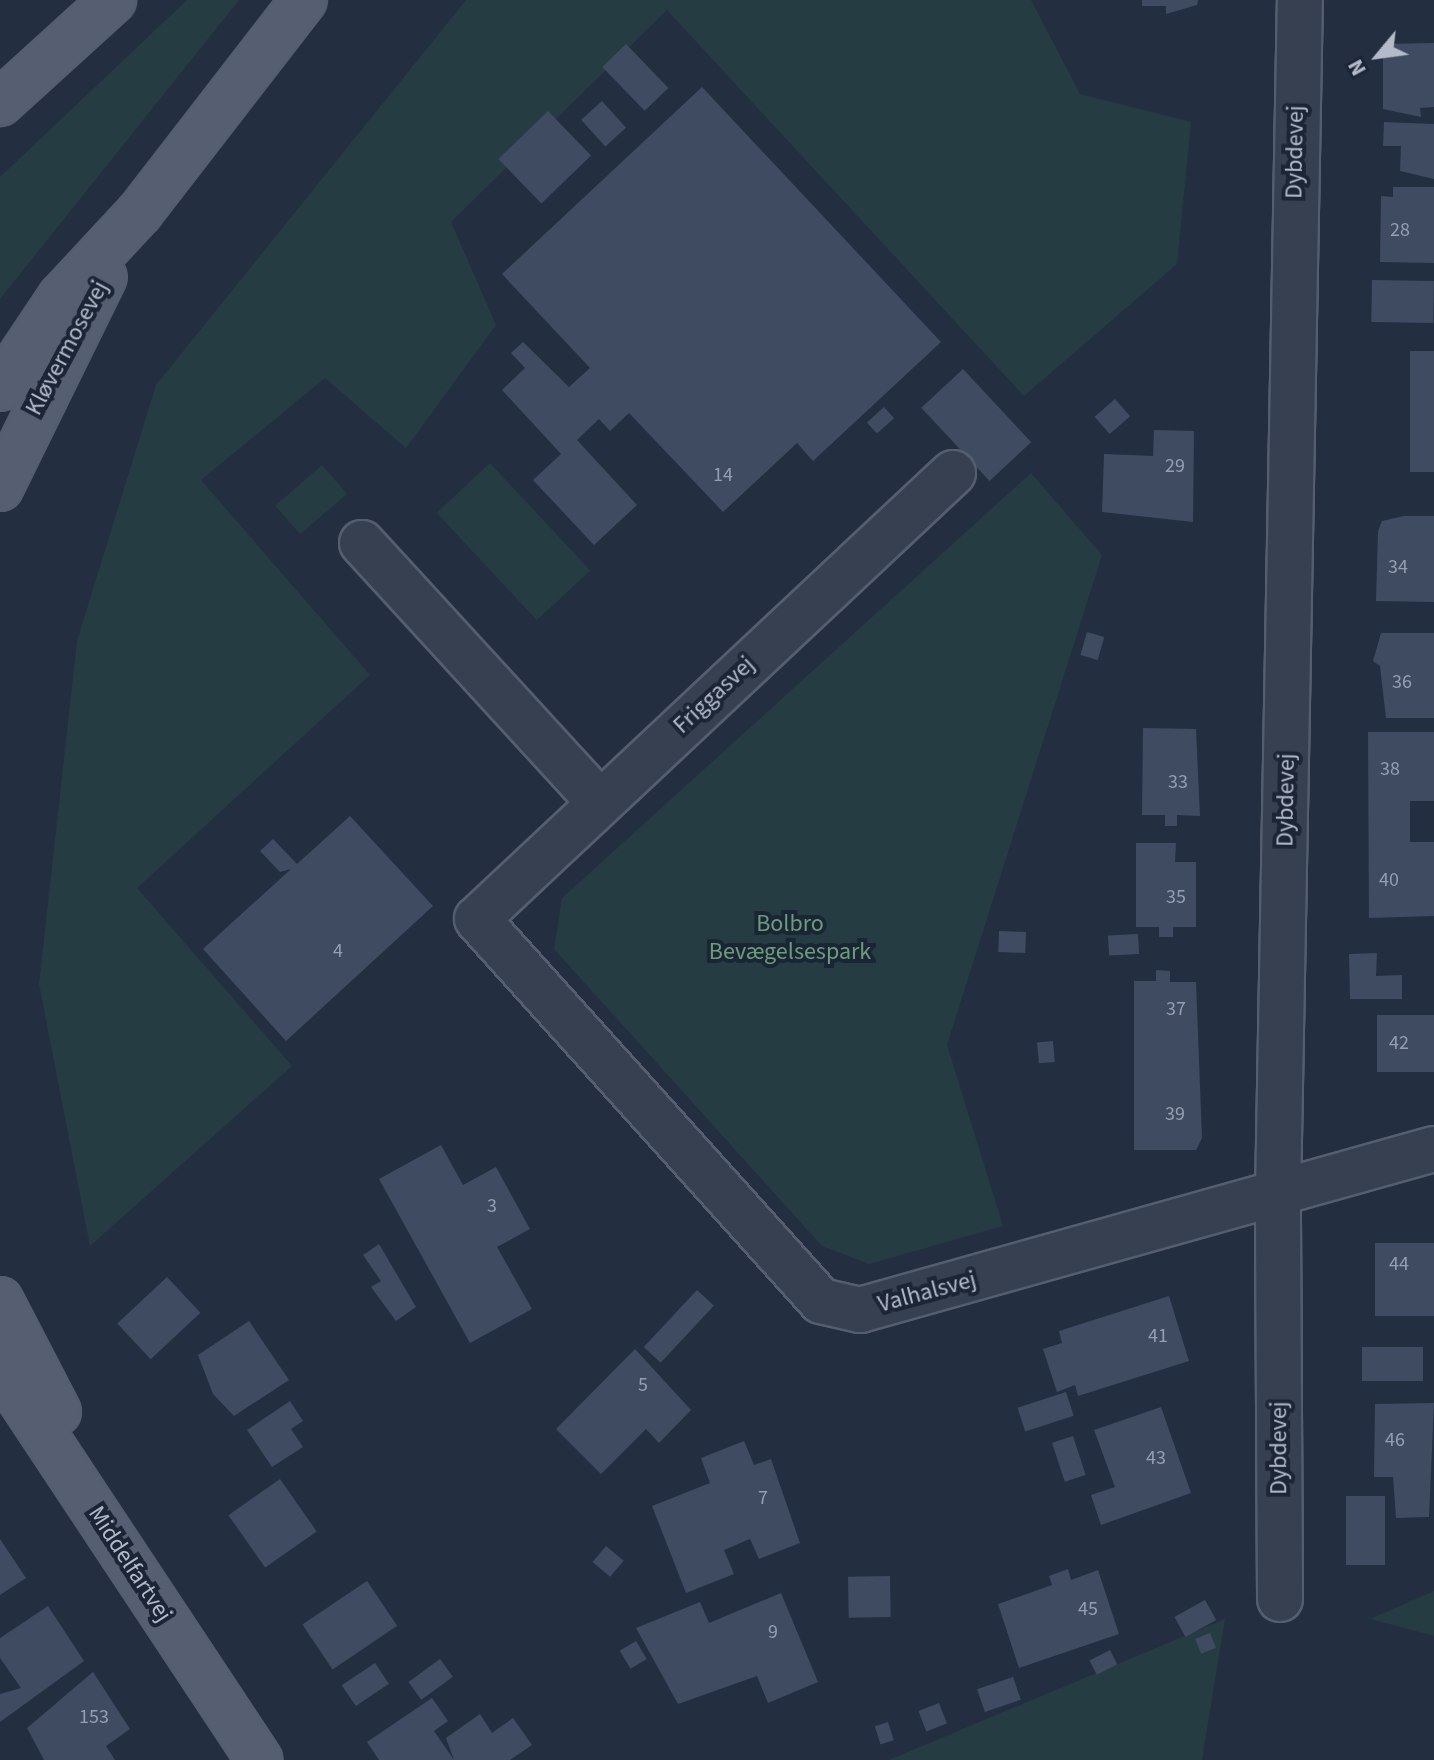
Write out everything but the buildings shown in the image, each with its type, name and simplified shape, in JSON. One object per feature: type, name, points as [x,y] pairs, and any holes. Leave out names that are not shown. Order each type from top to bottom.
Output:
[{"type":"main road","points":[[0,103],[113,0]]},
{"type":"main road","name":"Kløvermosevej","points":[[0,388],[61,297],[140,212],[304,0]]},
{"type":"main road","name":"Kløvermosevej","points":[[0,488],[32,411],[140,212]]},
{"type":"main road","points":[[0,1300],[164,1616]]},
{"type":"main road","name":"Middelfartvej","points":[[0,1368],[259,1760]]},
{"type":"street","name":"Dybdevej","points":[[1280,1599],[1278,1195],[1300,0]]},
{"type":"street","name":"Friggasvej","points":[[477,919],[953,473]]},
{"type":"street","points":[[362,543],[599,802]]},
{"type":"street","name":"Valhalsvej","points":[[477,919],[821,1301],[860,1310],[1434,1149]]},
{"type":"green space","points":[[187,0],[239,0],[0,299],[0,177]]},
{"type":"green space","points":[[466,0],[1031,0],[1080,94],[1191,122],[1177,264],[1024,396],[667,10],[451,222],[496,325],[406,448],[325,378],[201,480],[370,675],[137,888],[292,1066],[90,1246],[39,984],[77,641],[156,385]]},
{"type":"green space","points":[[490,463],[590,571],[537,620],[437,513]]},
{"type":"green space","points":[[322,465],[347,494],[300,534],[275,506]]},
{"type":"green space","name":"Bolbro Bevægelsespark","points":[[1031,473],[1102,555],[947,1045],[1003,1226],[869,1264],[822,1246],[554,949],[562,898]]},
{"type":"green space","points":[[1434,1591],[1434,1636],[1370,1619]]},
{"type":"green space","points":[[1225,1619],[1202,1760],[889,1760]]}]
